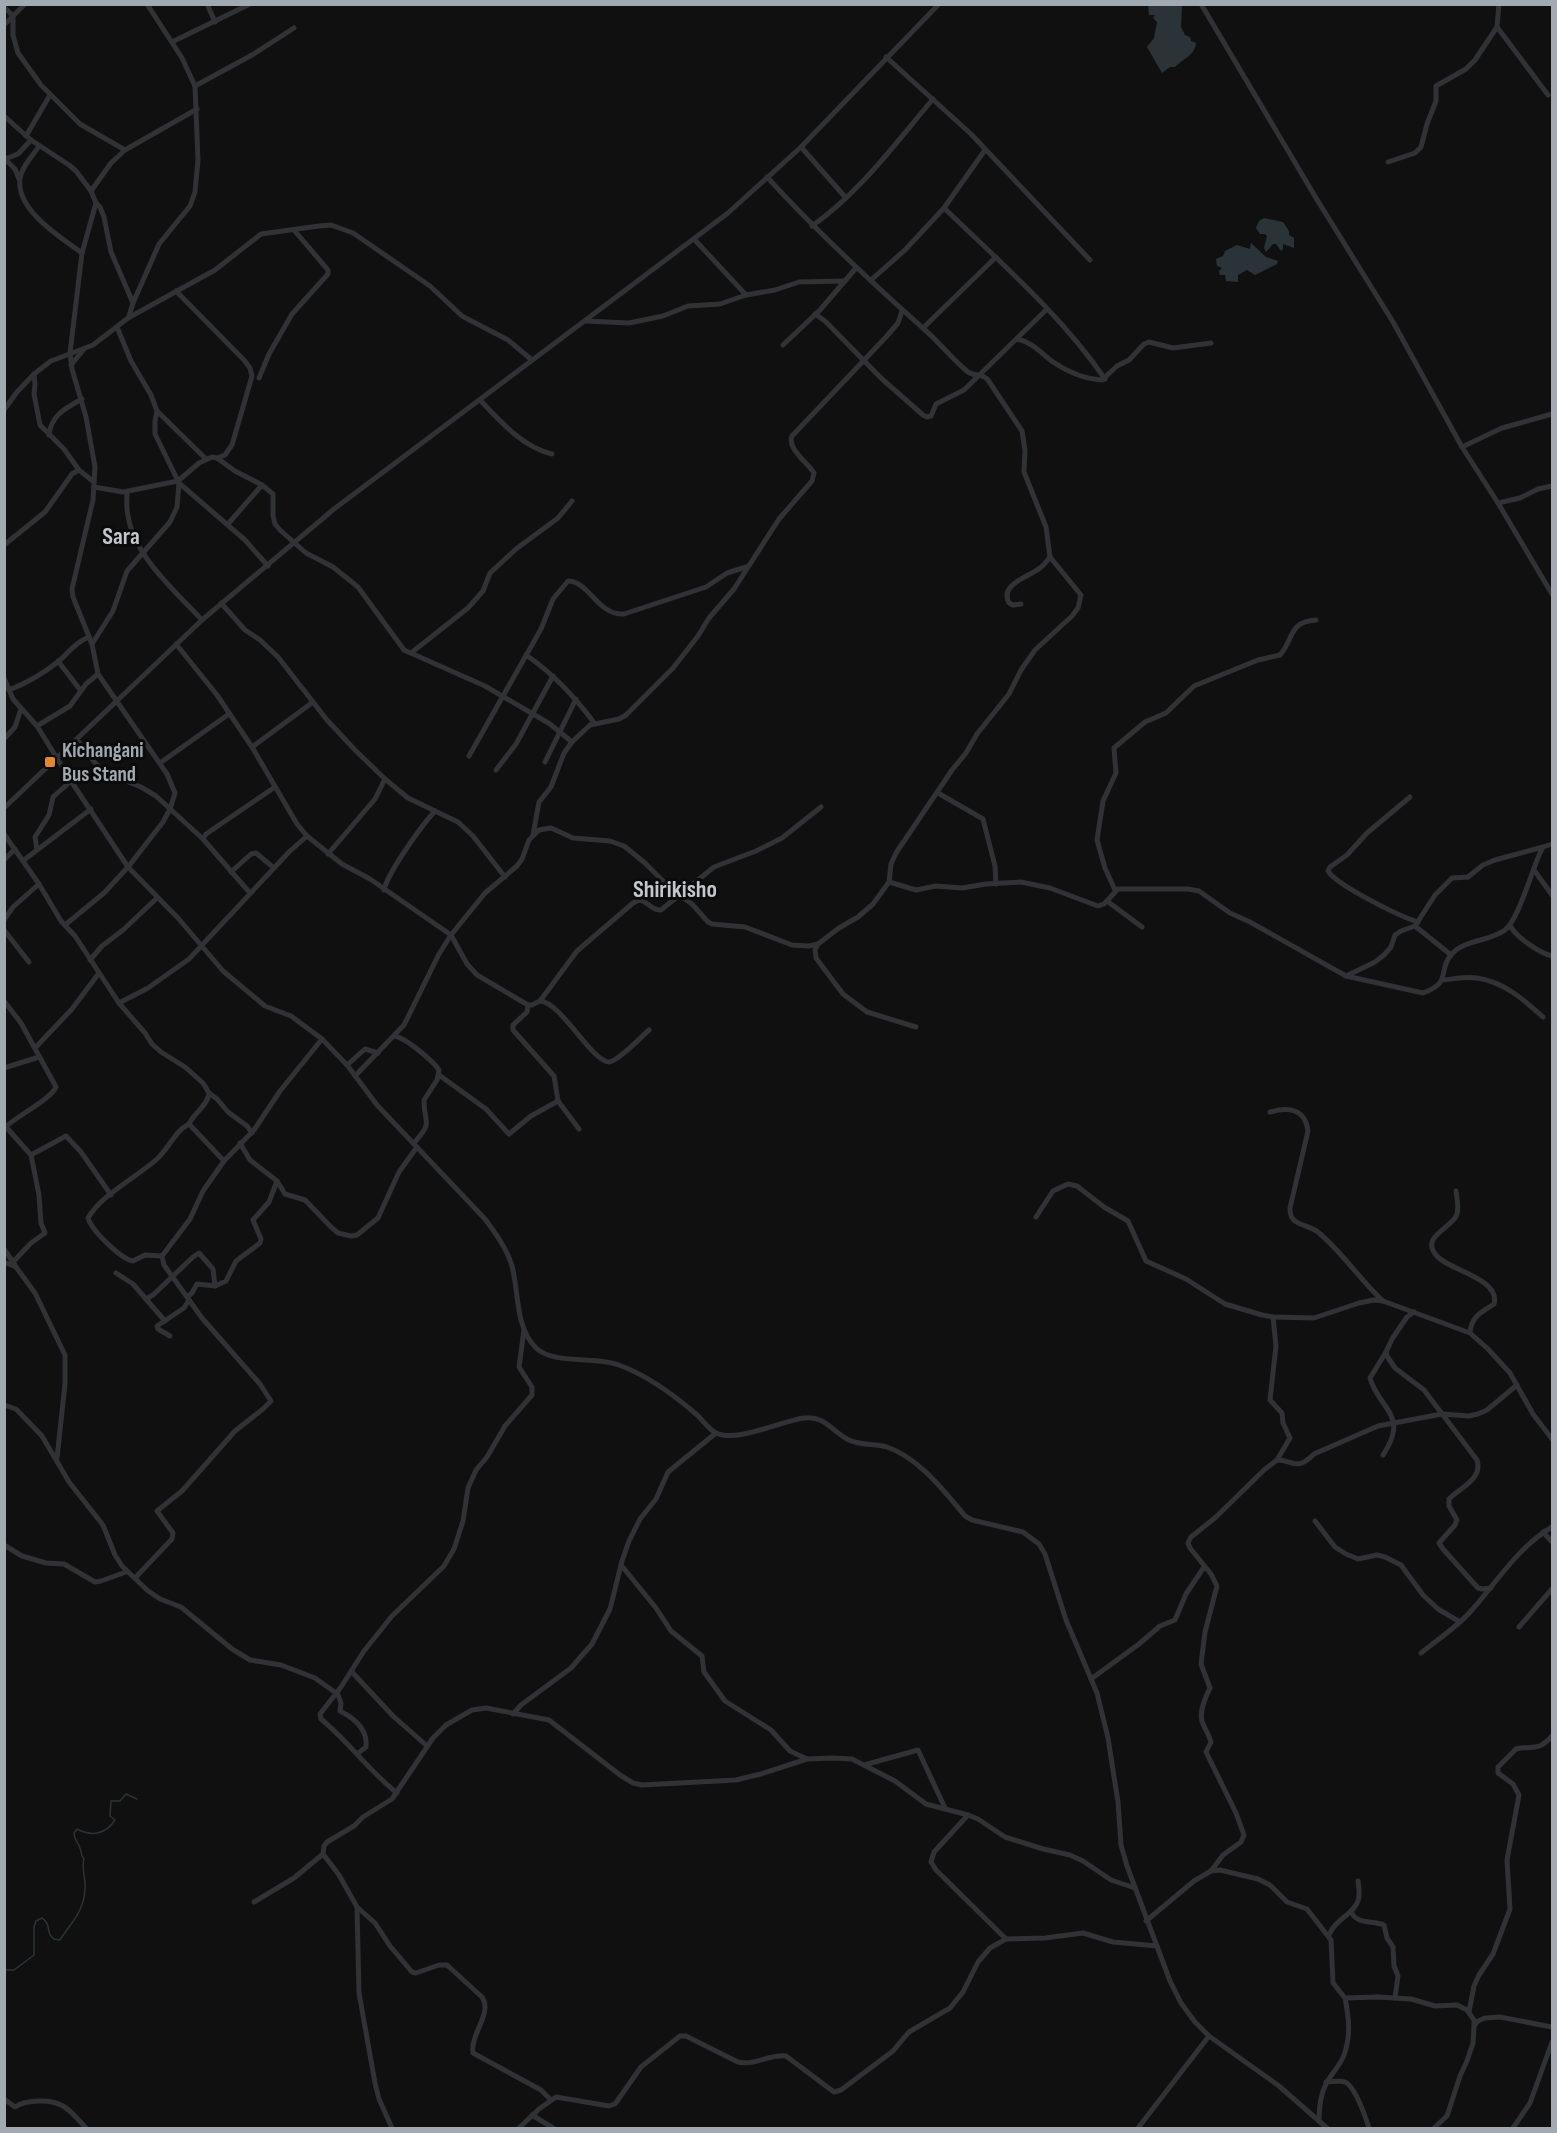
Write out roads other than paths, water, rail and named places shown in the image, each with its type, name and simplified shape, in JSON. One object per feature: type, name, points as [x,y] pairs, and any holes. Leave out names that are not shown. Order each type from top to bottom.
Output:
[{"type":"street","points":[[4,25],[25,4]]},
{"type":"street","points":[[128,318],[159,244],[193,200],[198,160],[195,86],[172,42],[147,4]]},
{"type":"street","points":[[207,4],[215,22]]},
{"type":"street","points":[[172,42],[250,4]]},
{"type":"street","points":[[4,808],[202,620],[334,509],[728,213],[801,147],[939,4]]},
{"type":"street","points":[[1201,4],[1322,208],[1393,322],[1462,447],[1552,594]]},
{"type":"street","points":[[1388,162],[1418,151],[1423,143],[1427,123],[1436,101],[1436,86],[1471,64],[1497,27],[1499,4]]},
{"type":"street","points":[[4,7],[13,16],[13,35],[18,53],[50,95],[80,124],[125,150]]},
{"type":"street","points":[[1497,27],[1548,95]]},
{"type":"street","points":[[195,86],[252,55],[294,28]]},
{"type":"street","points":[[886,57],[985,150],[1090,260]]},
{"type":"street","points":[[50,95],[18,154],[5,159],[15,169],[20,179],[25,202],[31,213],[82,253]]},
{"type":"street","points":[[812,226],[846,198],[933,99]]},
{"type":"street","points":[[91,191],[111,163],[125,150],[197,109]]},
{"type":"street","points":[[4,116],[28,138],[69,165],[91,191],[104,217],[111,252],[133,303]]},
{"type":"street","points":[[20,179],[39,146]]},
{"type":"street","points":[[801,147],[846,198]]},
{"type":"street","points":[[871,280],[905,250],[944,208],[985,150]]},
{"type":"street","points":[[533,835],[546,828],[551,828],[573,838],[617,843],[630,850],[712,924],[745,927],[792,945],[818,944],[864,913],[889,882],[893,859],[952,770],[966,753],[976,734],[1009,694],[1021,670],[1035,650],[1078,608],[1081,595],[1050,557],[1046,527],[1024,472],[1023,430],[988,380],[985,376],[969,373],[812,226],[768,177]]},
{"type":"street","points":[[65,925],[104,893],[153,836],[170,809],[174,789],[160,763],[98,674],[92,644],[76,606],[72,589],[91,511],[94,484],[93,455],[70,353],[82,253],[96,203]]},
{"type":"street","points":[[944,208],[1047,309],[1086,352],[1105,379]]},
{"type":"street","points":[[4,410],[34,374],[51,361],[85,348],[128,318],[215,270],[261,234],[331,225],[353,233],[425,282],[462,316],[508,340],[532,360]]},
{"type":"street","points":[[259,378],[269,354],[292,314],[328,274],[328,270],[294,230]]},
{"type":"street","points":[[694,239],[746,295]]},
{"type":"street","points":[[923,328],[996,257]]},
{"type":"street","points":[[783,345],[815,314],[856,268]]},
{"type":"street","points":[[585,321],[629,323],[663,316],[688,306],[720,304],[799,282],[845,281]]},
{"type":"street","points":[[34,374],[34,394],[41,427],[64,449],[79,470],[94,484],[114,492],[127,492],[179,482],[206,459],[225,455],[231,446],[252,376],[250,368],[176,291]]},
{"type":"street","points":[[815,314],[825,321],[882,379],[923,416],[927,417],[931,416],[936,404],[940,401],[964,390],[1047,309]]},
{"type":"street","points":[[355,1076],[408,1019],[439,954],[451,935],[485,893],[522,859],[533,835],[539,802],[551,787],[564,753],[572,742],[585,728],[626,715],[673,669],[709,618],[734,588],[779,519],[814,478],[812,470],[792,445],[792,435],[898,323],[902,311]]},
{"type":"street","points":[[117,327],[131,361],[148,388],[157,411],[206,459]]},
{"type":"street","points":[[1017,339],[1031,344],[1052,361],[1079,376],[1099,380],[1105,379],[1116,366],[1129,360],[1144,344],[1149,342],[1173,348],[1211,342]]},
{"type":"street","points":[[71,365],[85,348]]},
{"type":"street","points":[[49,435],[50,425],[54,419],[82,399]]},
{"type":"street","points":[[480,400],[514,434],[535,448],[552,454]]},
{"type":"street","points":[[157,411],[155,434],[179,482],[245,540],[268,566]]},
{"type":"street","points":[[1462,447],[1502,428],[1552,414]]},
{"type":"street","points":[[217,458],[273,494],[275,524],[294,544],[312,557],[333,567],[358,586],[403,649],[437,666],[462,675],[503,697],[560,732],[572,742]]},
{"type":"street","points":[[4,545],[45,512],[72,474],[79,470]]},
{"type":"street","points":[[92,644],[113,610],[122,579],[127,571],[170,522],[177,507],[179,482]]},
{"type":"street","points":[[228,524],[262,485]]},
{"type":"street","points":[[1498,503],[1520,498],[1538,489],[1552,486]]},
{"type":"street","points":[[127,492],[128,515],[142,552],[202,620]]},
{"type":"street","points":[[411,652],[468,608],[483,591],[490,573],[516,549],[558,518],[572,501]]},
{"type":"street","points":[[1021,604],[1009,603],[1006,596],[1007,590],[1040,568],[1050,557]]},
{"type":"street","points":[[469,756],[541,629],[553,599],[568,581],[577,583],[612,613],[624,614],[706,587],[727,573],[746,567]]},
{"type":"street","points":[[221,603],[245,630],[278,657],[340,736],[408,798],[458,822],[473,836],[505,877]]},
{"type":"street","points":[[1115,890],[1096,840],[1103,801],[1116,773],[1114,748],[1145,722],[1166,713],[1194,686],[1245,664],[1280,655],[1296,628],[1304,622],[1316,620]]},
{"type":"street","points":[[9,690],[27,682],[88,637]]},
{"type":"street","points":[[176,644],[217,695],[252,747],[297,824],[307,836],[328,854],[451,935],[467,964],[477,975],[528,1005],[540,1001],[577,951],[633,903],[642,900],[658,910],[665,907],[714,867],[777,841],[821,807]]},
{"type":"street","points":[[526,655],[553,675],[576,699],[595,724]]},
{"type":"street","points":[[58,661],[81,691]]},
{"type":"street","points":[[37,726],[70,706],[98,674]]},
{"type":"street","points":[[496,770],[516,744],[553,675]]},
{"type":"street","points":[[4,678],[21,709],[37,726],[128,867],[178,918],[223,970],[259,1002],[291,1017],[322,1039],[377,1104],[485,1219],[510,1260],[524,1330],[519,1367],[532,1387],[531,1395],[505,1425],[487,1457],[476,1470],[468,1488],[464,1521],[454,1549],[444,1566],[392,1616],[364,1650],[320,1717],[379,1778],[397,1792]]},
{"type":"street","points":[[545,762],[576,699]]},
{"type":"street","points":[[252,747],[313,702]]},
{"type":"street","points":[[4,739],[15,727],[21,709]]},
{"type":"street","points":[[160,763],[229,714]]},
{"type":"street","points":[[77,740],[96,764],[108,774],[149,791],[170,809],[202,839],[250,893]]},
{"type":"street","points":[[328,854],[375,799],[385,779]]},
{"type":"street","points":[[37,849],[35,837],[49,815],[53,797],[71,781]]},
{"type":"street","points":[[202,839],[274,787]]},
{"type":"street","points":[[938,793],[983,819],[995,866],[996,884]]},
{"type":"street","points":[[1410,797],[1372,829],[1341,861],[1330,867],[1328,872],[1332,878],[1417,924],[1450,955]]},
{"type":"street","points":[[24,860],[91,809]]},
{"type":"street","points":[[384,890],[386,882],[435,811]]},
{"type":"street","points":[[4,834],[24,860],[65,925],[75,936],[119,1003],[155,1047],[185,1067],[228,1112],[247,1126],[252,1133]]},
{"type":"street","points":[[119,1003],[155,983],[183,963],[307,836]]},
{"type":"street","points":[[1346,976],[1380,959],[1388,951],[1393,938],[1398,933],[1417,924],[1435,895],[1452,878],[1468,877],[1483,865],[1495,860],[1552,844]]},
{"type":"street","points":[[1443,980],[1450,955],[1459,948],[1495,935],[1510,925],[1543,847]]},
{"type":"street","points":[[4,860],[15,849]]},
{"type":"street","points":[[231,872],[251,854],[256,853],[274,868]]},
{"type":"street","points":[[1534,870],[1552,895]]},
{"type":"street","points":[[378,885],[386,882]]},
{"type":"street","points":[[889,882],[916,890],[936,886],[962,888],[1021,882],[1039,884],[1093,906],[1101,906],[1115,890]]},
{"type":"street","points":[[4,920],[13,907],[39,884]]},
{"type":"street","points":[[1115,890],[1188,889],[1199,891],[1230,913],[1346,976],[1417,993],[1430,990],[1443,980],[1476,977],[1508,988],[1543,1017]]},
{"type":"street","points":[[90,960],[102,946],[157,898]]},
{"type":"street","points":[[1107,901],[1142,927]]},
{"type":"street","points":[[1510,925],[1519,936],[1543,953],[1552,956]]},
{"type":"street","points":[[4,930],[29,962]]},
{"type":"street","points":[[818,944],[815,950],[816,958],[843,994],[867,1011],[916,1027]]},
{"type":"street","points":[[35,1048],[72,1010],[99,973]]},
{"type":"street","points":[[4,1001],[35,1048],[55,1089],[50,1096],[18,1116],[5,1128],[31,1155],[39,1195],[41,1223],[45,1233],[31,1243],[15,1265]]},
{"type":"street","points":[[540,1001],[553,1007],[606,1062],[619,1056],[649,1030]]},
{"type":"street","points":[[528,1005],[527,1012],[513,1025],[513,1030],[554,1076],[558,1101],[579,1129]]},
{"type":"street","points":[[394,1035],[399,1036],[437,1067],[439,1076],[486,1109],[508,1134],[531,1116],[558,1101]]},
{"type":"street","points":[[162,1256],[190,1220],[203,1191],[224,1161],[252,1133],[280,1092],[322,1039]]},
{"type":"street","points":[[346,1065],[365,1049],[378,1053]]},
{"type":"street","points":[[4,1068],[39,1057]]},
{"type":"street","points":[[240,1143],[250,1160],[277,1181],[285,1194],[305,1200],[338,1233],[357,1236],[381,1214],[399,1172],[427,1128],[428,1119],[424,1100],[439,1076]]},
{"type":"street","points":[[162,1256],[145,1255],[133,1261],[124,1258],[97,1232],[88,1218],[92,1211],[158,1158],[180,1130],[189,1124],[207,1100],[209,1093]]},
{"type":"street","points":[[1269,1112],[1293,1109],[1305,1120],[1307,1126],[1308,1131],[1290,1208],[1291,1218],[1294,1222],[1309,1226],[1319,1233],[1337,1250],[1365,1285],[1383,1301]]},
{"type":"street","points":[[189,1124],[224,1161]]},
{"type":"street","points":[[31,1155],[66,1136],[81,1152],[111,1195]]},
{"type":"street","points":[[170,1336],[157,1328],[184,1308],[197,1284],[214,1286],[226,1281],[236,1261],[260,1243],[261,1239],[253,1220],[269,1203],[277,1181]]},
{"type":"street","points":[[1036,1217],[1053,1191],[1068,1184],[1077,1186],[1104,1207],[1128,1221],[1146,1262],[1186,1279],[1225,1304],[1273,1317],[1314,1318],[1368,1301],[1383,1301],[1470,1333],[1503,1365],[1533,1414],[1552,1439]]},
{"type":"street","points":[[1456,1191],[1458,1214],[1436,1235],[1432,1243],[1434,1254],[1485,1284],[1495,1299],[1494,1304],[1477,1315],[1471,1324],[1470,1333]]},
{"type":"street","points":[[4,1248],[34,1293],[65,1355],[65,1384],[57,1459]]},
{"type":"street","points":[[146,1299],[200,1253],[213,1269],[214,1286]]},
{"type":"street","points":[[135,1578],[172,1539],[173,1533],[157,1511],[193,1480],[235,1431],[271,1401],[260,1384],[202,1318],[164,1264],[162,1256]]},
{"type":"street","points":[[4,1262],[15,1265]]},
{"type":"street","points":[[116,1273],[133,1284],[165,1321]]},
{"type":"street","points":[[1383,1455],[1390,1442],[1393,1422],[1389,1409],[1374,1388],[1370,1378],[1392,1339],[1407,1317],[1414,1312]]},
{"type":"street","points":[[1146,1921],[1194,1881],[1211,1871],[1223,1855],[1241,1842],[1244,1836],[1206,1750],[1211,1742],[1202,1720],[1203,1699],[1210,1688],[1202,1668],[1205,1632],[1217,1590],[1215,1582],[1188,1543],[1191,1537],[1277,1460],[1290,1438],[1283,1423],[1282,1413],[1270,1400],[1276,1346],[1273,1317]]},
{"type":"street","points":[[524,1330],[536,1347],[547,1355],[609,1362],[626,1368],[669,1393],[716,1433],[732,1435],[805,1418],[818,1419],[831,1425],[851,1441],[885,1446],[902,1455],[926,1473],[965,1516],[972,1520],[1011,1528],[1031,1537],[1045,1554],[1066,1620],[1097,1693],[1108,1738],[1123,1854],[1146,1921],[1181,2003],[1209,2036],[1279,2086],[1327,2128]]},
{"type":"street","points":[[1386,1352],[1395,1368],[1424,1390],[1474,1453],[1479,1470],[1476,1477],[1449,1499],[1457,1520],[1440,1540],[1440,1545],[1478,1588],[1491,1588]]},
{"type":"street","points":[[1277,1460],[1297,1465],[1366,1430],[1393,1422],[1442,1414],[1469,1416],[1478,1414],[1487,1410],[1517,1385]]},
{"type":"street","points":[[4,1405],[16,1409],[33,1425],[57,1459],[73,1488],[103,1525],[114,1556],[126,1572],[154,1596],[181,1607],[245,1657],[256,1662],[281,1665],[315,1678],[336,1693],[341,1703],[340,1711],[354,1719],[365,1735],[366,1746],[357,1754]]},
{"type":"street","points":[[513,1714],[520,1704],[571,1668],[592,1644],[610,1609],[624,1551],[634,1529],[656,1499],[668,1472],[716,1433]]},
{"type":"street","points":[[1315,1521],[1335,1546],[1346,1554],[1358,1558],[1377,1555],[1401,1565],[1423,1595],[1438,1609],[1460,1622]]},
{"type":"street","points":[[1420,1653],[1460,1622],[1519,1553],[1552,1527]]},
{"type":"street","points":[[1543,1532],[1552,1542]]},
{"type":"street","points":[[4,1545],[22,1556],[46,1563],[64,1564],[95,1581],[126,1572]]},
{"type":"street","points":[[621,1565],[656,1608],[671,1631],[702,1656],[704,1672],[720,1695],[748,1718],[771,1730],[790,1751],[807,1759]]},
{"type":"street","points":[[1091,1679],[1160,1626],[1175,1620],[1186,1594],[1204,1567]]},
{"type":"street","points":[[1519,1627],[1552,1589]]},
{"type":"street","points":[[351,1671],[393,1716],[427,1746]]},
{"type":"street","points":[[254,1902],[294,1878],[322,1854],[327,1842],[385,1805],[397,1792],[433,1738],[446,1725],[472,1710],[486,1708],[549,1720],[620,1775],[633,1783],[642,1785],[749,1778],[807,1759],[852,1760],[902,1785],[926,1804],[978,1819],[1005,1838],[1043,1850],[1070,1855],[1111,1880],[1135,1888]]},
{"type":"street","points":[[1469,2012],[1474,1986],[1493,1954],[1510,1909],[1507,1860],[1519,1795],[1513,1784],[1498,1773],[1498,1767],[1516,1749],[1537,1748],[1552,1736]]},
{"type":"street","points":[[864,1765],[918,1750],[945,1808]]},
{"type":"street","points":[[968,1815],[934,1852],[931,1862],[1006,1939]]},
{"type":"street","points":[[322,1854],[339,1875],[357,1907],[375,1923],[390,1946],[412,1972],[447,1965],[483,1997],[487,2003],[486,2010],[473,2043],[473,2054],[541,2090],[550,2099]]},
{"type":"street","points":[[1211,1871],[1232,1872],[1265,1881],[1287,1902],[1307,1909],[1329,1935],[1333,1953],[1333,1983],[1345,1998],[1349,2016],[1348,2039],[1344,2056],[1326,2082],[1319,2107],[1319,2121]]},
{"type":"street","points":[[1329,1935],[1333,1925],[1351,1911],[1358,1902],[1358,1881]]},
{"type":"street","points":[[357,1907],[357,1974],[360,2001],[379,2099],[392,2128]]},
{"type":"street","points":[[1351,1911],[1357,1920],[1384,1925],[1387,1938],[1393,1947],[1394,1966],[1398,1976],[1395,1998]]},
{"type":"street","points":[[519,2128],[550,2099],[556,2097],[609,2106],[615,2104],[642,2067],[675,2039],[686,2036],[746,2064],[778,2055],[786,2056],[834,2092],[842,2090],[865,2070],[893,2051],[909,2032],[950,2008],[963,1992],[978,1962],[990,1948],[1006,1939],[1045,1938],[1073,1933],[1113,1942],[1157,1946]]},
{"type":"street","points":[[1345,1998],[1378,1996],[1417,2001],[1435,2006],[1456,2005],[1469,2012],[1474,2020],[1473,2043],[1447,2116],[1434,2128]]},
{"type":"street","points":[[1474,2026],[1481,2019],[1500,2017],[1552,2027]]},
{"type":"street","points":[[1138,2128],[1209,2036]]},
{"type":"street","points":[[1513,2128],[1530,2103],[1552,2042]]},
{"type":"street","points":[[1326,2082],[1345,2082],[1350,2086],[1369,2128]]},
{"type":"street","points":[[4,2099],[15,2107],[23,2102],[55,2102],[67,2108],[86,2128]]},
{"type":"street","points":[[532,2115],[553,2128]]},
{"type":"waterway","points":[[4,1970],[14,1970],[34,1955],[36,1921],[42,1918],[45,1920],[50,1935],[60,1940],[80,1911],[85,1884],[84,1859],[74,1835],[77,1829],[88,1833],[103,1831],[115,1820],[110,1816],[111,1801],[120,1801],[126,1794],[137,1799]]},
{"type":"place","name":"Kichangani Bus Stand","points":[[50,762]]},
{"type":"district","name":"Sara","points":[[121,536]]},
{"type":"district","name":"Shirikisho","points":[[675,889]]}]
